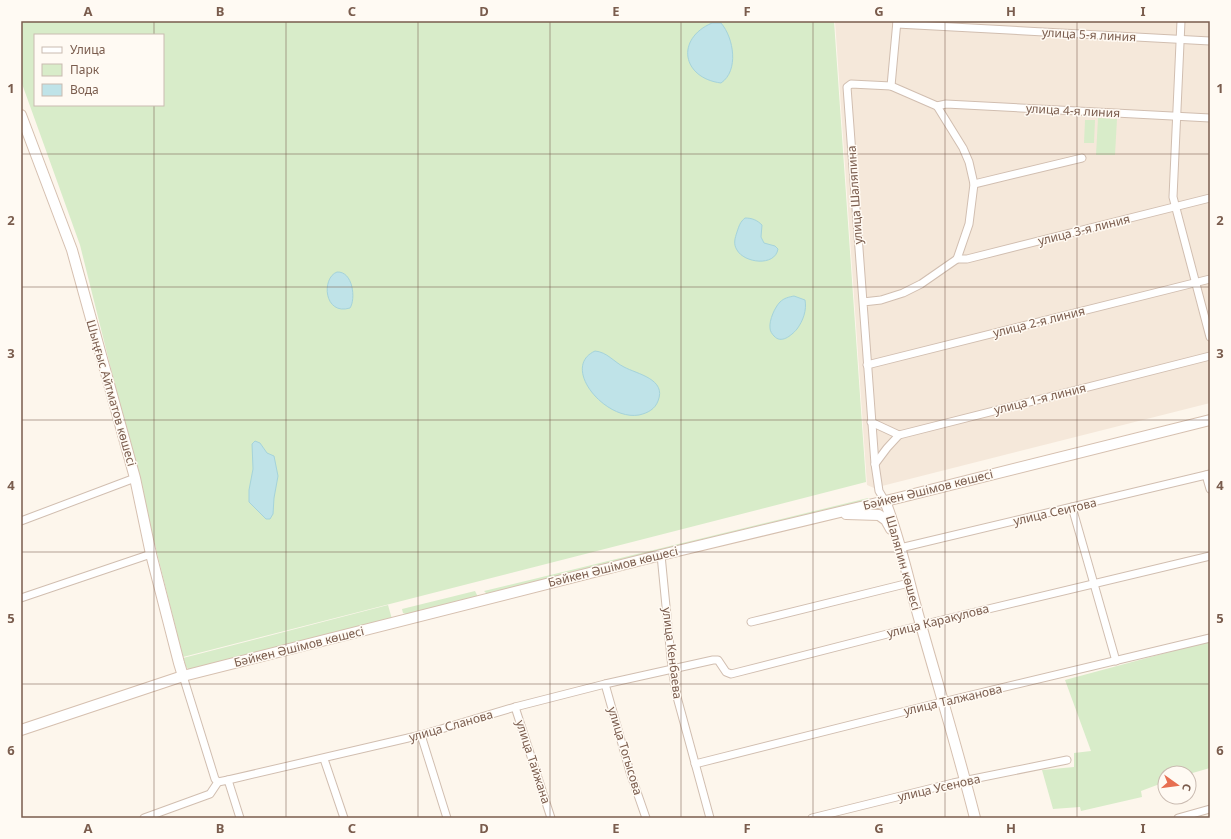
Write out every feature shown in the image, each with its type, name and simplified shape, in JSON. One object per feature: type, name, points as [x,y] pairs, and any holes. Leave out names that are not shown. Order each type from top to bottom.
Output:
[{"type":"main road","name":"Шыңғыс Айтматов көшесі","points":[[21,115],[72,250],[135,478],[151,554],[179,663],[184,676]]},
{"type":"main road","name":"Бәйкен Әшімов көшесі","points":[[21,730],[184,676],[661,555],[1210,420]]},
{"type":"main road","name":"Шаляпин көшесі","points":[[885,501],[900,548],[966,781],[975,818]]},
{"type":"main road","points":[[830,514],[879,515],[886,520],[900,548]]},
{"type":"street","points":[[1181,21],[1173,197],[1210,337]]},
{"type":"street","points":[[863,302],[881,300],[903,293],[921,284],[957,260],[969,224],[974,184],[969,162],[963,148],[937,106],[891,86],[897,23]]},
{"type":"street","name":"улица 5-я линия","points":[[897,23],[1210,41]]},
{"type":"street","name":"улица Шаляпина","points":[[863,302],[847,87],[851,84],[891,86]]},
{"type":"street","name":"улица 4-я линия","points":[[937,106],[946,104],[1210,118]]},
{"type":"street","points":[[974,184],[1082,158]]},
{"type":"street","name":"улица 3-я линия","points":[[957,260],[967,259],[1210,198]]},
{"type":"street","name":"улица 2-я линия","points":[[867,365],[1210,278]]},
{"type":"street","name":"Шаляпин көшесі","points":[[863,302],[875,464],[878,491],[885,501]]},
{"type":"street","name":"улица 1-я линия","points":[[899,435],[1210,356]]},
{"type":"street","points":[[872,422],[899,435],[875,464]]},
{"type":"street","points":[[1208,475],[1210,489]]},
{"type":"street","name":"улица Сеитова","points":[[900,548],[1208,475]]},
{"type":"street","points":[[21,521],[135,478]]},
{"type":"street","points":[[1072,508],[1116,661]]},
{"type":"street","points":[[21,598],[151,554]]},
{"type":"street","name":"улица Кенбаева","points":[[661,555],[672,668],[677,697],[710,818]]},
{"type":"street","name":"улица Каракулова","points":[[672,668],[718,660],[726,672],[731,674],[921,625],[1210,556]]},
{"type":"street","points":[[751,622],[909,583]]},
{"type":"street","name":"улица Талжанова","points":[[696,764],[943,702],[1210,638]]},
{"type":"street","name":"улица Сланова","points":[[218,782],[324,759],[421,735],[515,707],[672,668]]},
{"type":"street","points":[[144,818],[210,794],[218,782],[215,779],[184,676]]},
{"type":"street","name":"улица Тогысова","points":[[605,684],[630,772],[646,818]]},
{"type":"street","name":"улица Тайжана","points":[[515,707],[551,818]]},
{"type":"street","points":[[421,735],[447,818]]},
{"type":"street","points":[[324,759],[344,818]]},
{"type":"street","name":"улица Усенова","points":[[812,818],[966,781],[1067,760]]},
{"type":"street","points":[[228,780],[240,818]]},
{"type":"street","points":[[1178,818],[1210,810]]},
{"type":"shaded area","points":[[835,21],[1210,21],[1210,403],[874,488],[867,485]]},
{"type":"green space","points":[[21,21],[834,21],[866,482],[183,657],[80,245],[21,81]]},
{"type":"green space","points":[[1098,118],[1117,119],[1115,155],[1096,155]]},
{"type":"green space","points":[[1085,120],[1095,120],[1094,143],[1084,143]]},
{"type":"green space","points":[[868,498],[869,500],[487,594],[484,591]]},
{"type":"green space","points":[[475,591],[478,597],[409,615],[403,613],[402,609]]},
{"type":"green space","points":[[388,605],[392,619],[189,670],[185,666],[183,658]]},
{"type":"green space","points":[[1210,641],[1210,768],[1197,772],[1197,765],[1157,765],[1157,785],[1141,791],[1142,797],[1081,811],[1080,807],[1053,809],[1042,770],[1074,767],[1074,753],[1091,751],[1065,680]]},
{"type":"water","points":[[712,23],[721,23],[729,37],[733,54],[730,71],[727,78],[721,83],[708,80],[698,74],[691,66],[688,57],[688,48],[692,38],[700,30]]},
{"type":"water","points":[[745,218],[750,218],[762,225],[761,237],[764,243],[775,246],[778,249],[776,255],[771,259],[766,261],[752,260],[746,258],[737,250],[735,243],[736,236],[740,224]]},
{"type":"water","points":[[337,272],[347,276],[352,286],[353,298],[350,308],[341,309],[335,307],[330,302],[327,288],[332,276]]},
{"type":"water","points":[[794,296],[805,300],[803,319],[792,334],[783,339],[777,338],[770,329],[770,321],[778,304],[787,298]]},
{"type":"water","points":[[595,351],[607,355],[620,365],[655,382],[660,394],[657,404],[648,412],[639,415],[626,415],[613,410],[601,402],[591,391],[585,380],[582,369],[585,359]]},
{"type":"water","points":[[255,441],[260,443],[267,453],[274,456],[278,476],[273,514],[270,519],[266,519],[249,502],[249,490],[253,469],[252,444]]}]
